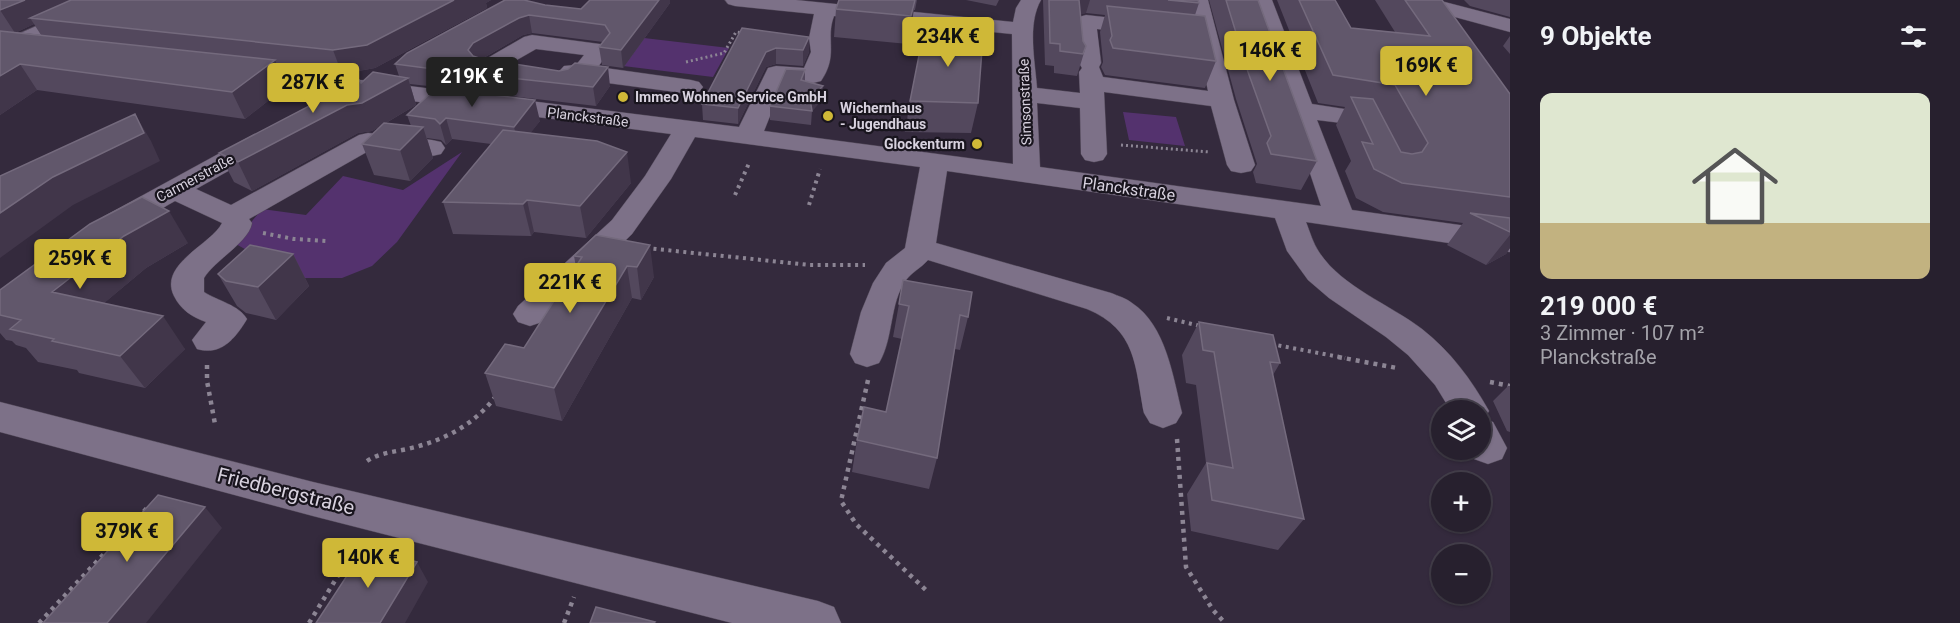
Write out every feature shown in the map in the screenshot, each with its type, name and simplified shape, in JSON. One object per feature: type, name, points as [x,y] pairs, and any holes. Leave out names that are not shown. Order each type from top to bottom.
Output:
[{"type":"street","points":[[2,43],[75,0]]},
{"type":"street","points":[[2,43],[112,0]]},
{"type":"street","points":[[735,0],[1023,29]]},
{"type":"street","name":"Simsonstraße","points":[[1027,174],[1023,29],[1026,8],[1031,0]]},
{"type":"street","points":[[1198,0],[1239,160]]},
{"type":"street","points":[[1262,0],[1340,218]]},
{"type":"street","points":[[1414,0],[1510,26]]},
{"type":"street","points":[[749,148],[776,72],[813,76],[822,52],[820,38],[822,20],[827,9]]},
{"type":"street","points":[[1094,148],[1088,11],[1207,35]]},
{"type":"street","points":[[2,43],[60,52]]},
{"type":"street","points":[[320,109],[395,68]]},
{"type":"street","name":"Planckstraße","points":[[212,69],[275,71],[415,96],[687,129],[749,148],[935,161],[1510,242]]},
{"type":"street","points":[[538,111],[573,77],[691,87]]},
{"type":"street","points":[[1025,94],[1091,79],[1222,100]]},
{"type":"street","points":[[1300,110],[1368,119],[1383,152]]},
{"type":"street","points":[[530,314],[603,246],[637,208],[687,129]]},
{"type":"street","name":"Carmerstraße","points":[[92,235],[280,131]]},
{"type":"street","points":[[209,340],[230,319],[206,311],[191,300],[186,289],[187,279],[197,262],[234,223],[368,141],[432,148]]},
{"type":"street","points":[[867,354],[880,302],[895,273],[912,257],[935,161]]},
{"type":"street","points":[[173,189],[234,223]]},
{"type":"street","points":[[1287,212],[1302,251],[1311,264],[1332,284],[1426,351],[1450,376],[1464,400]]},
{"type":"street","points":[[912,257],[1099,301],[1122,311],[1141,333],[1155,375],[1163,413]]},
{"type":"street","name":"Friedbergstraße","points":[[0,417],[313,499],[818,623]]},
{"type":"path","points":[[681,63],[724,53],[736,32],[746,33]]},
{"type":"path","points":[[735,195],[749,148]]},
{"type":"path","points":[[1094,148],[1239,160]]},
{"type":"path","points":[[809,205],[820,169]]},
{"type":"path","points":[[234,223],[270,236],[327,241]]},
{"type":"path","points":[[603,246],[671,248],[792,266],[839,268],[891,263],[912,257]]},
{"type":"path","points":[[1122,311],[1135,309],[1209,328]]},
{"type":"path","points":[[1261,342],[1350,360],[1510,386]]},
{"type":"path","points":[[867,354],[868,388],[841,501],[856,524],[928,592]]},
{"type":"path","points":[[206,378],[215,424]]},
{"type":"path","points":[[367,461],[374,455],[418,447],[463,429],[488,409],[499,391]]},
{"type":"path","points":[[1163,413],[1176,434],[1186,567],[1213,610],[1226,623]]},
{"type":"path","points":[[39,623],[151,504]]},
{"type":"path","points":[[309,623],[362,538]]},
{"type":"path","points":[[564,623],[576,591]]},
{"type":"shaded area","points":[[644,38],[729,48],[713,77],[615,65]]},
{"type":"shaded area","points":[[1123,112],[1176,117],[1185,146],[1129,140]]},
{"type":"shaded area","points":[[462,152],[397,242],[372,266],[342,278],[297,278],[234,243],[262,209],[306,215],[343,176],[403,190]]},
{"type":"building","points":[[0,0],[25,0],[0,10]]},
{"type":"building","points":[[71,0],[454,0],[367,45],[333,50],[30,18]]},
{"type":"building","points":[[505,0],[524,0],[581,9],[590,0],[659,0],[621,50],[599,47],[610,33],[605,25],[529,15],[473,43],[468,50],[473,56],[482,59],[559,71],[568,69],[575,63],[608,67],[593,87],[455,72],[465,63],[461,59],[441,70],[395,64],[407,53]]},
{"type":"building","points":[[839,0],[915,0],[911,16],[836,9]]},
{"type":"building","points":[[1049,0],[1079,0],[1083,41],[1086,46],[1083,54],[1060,51],[1060,44],[1050,43]]},
{"type":"building","points":[[1168,0],[1198,0],[1199,3]]},
{"type":"building","points":[[1226,0],[1258,0],[1317,161],[1271,154],[1267,143],[1271,136]]},
{"type":"building","points":[[1299,0],[1335,0],[1351,28],[1430,36],[1405,0],[1442,0],[1510,94],[1510,197],[1402,183],[1374,169],[1362,142],[1373,144],[1351,97],[1373,99],[1401,152],[1412,154],[1422,152],[1428,143],[1395,85],[1333,75]]},
{"type":"building","points":[[1107,6],[1205,16],[1216,61],[1113,48],[1110,40],[1112,36]]},
{"type":"building","points":[[742,28],[809,37],[803,50],[776,48],[766,52],[738,108],[702,104]]},
{"type":"building","points":[[924,30],[983,36],[978,103],[910,101]]},
{"type":"building","points":[[0,31],[275,60],[232,92],[20,64],[0,76]]},
{"type":"building","points":[[786,69],[805,70],[801,80],[823,86],[810,99],[812,111],[770,106]]},
{"type":"building","points":[[373,72],[408,78],[362,103],[347,105],[238,162],[219,153],[359,80],[361,83]]},
{"type":"building","points":[[436,88],[535,100],[514,127],[446,118],[440,124],[435,119],[407,115]]},
{"type":"building","points":[[135,114],[144,133],[53,177],[0,213],[0,176]]},
{"type":"building","points":[[384,123],[423,127],[400,150],[362,144]]},
{"type":"building","points":[[503,130],[597,141],[627,152],[580,206],[527,200],[523,204],[443,202]]},
{"type":"building","points":[[142,197],[169,211],[124,236],[52,292],[163,316],[120,356],[10,329],[21,320],[0,315],[0,290],[90,224]]},
{"type":"building","points":[[1470,213],[1510,218],[1510,232]]},
{"type":"building","points":[[596,235],[650,245],[637,267],[627,266],[554,388],[485,373],[505,344],[524,348],[582,257],[574,256]]},
{"type":"building","points":[[250,245],[293,254],[258,287],[226,281],[218,274]]},
{"type":"building","points":[[903,280],[972,292],[968,317],[960,315],[937,458],[857,440],[864,407],[886,412],[909,306],[899,304]]},
{"type":"building","points":[[1199,322],[1273,335],[1280,363],[1270,362],[1304,519],[1212,500],[1207,463],[1233,468],[1214,352],[1203,350]]},
{"type":"building","points":[[158,495],[205,507],[107,623],[43,623]]},
{"type":"building","points":[[365,548],[417,562],[380,623],[316,623]]},
{"type":"building","points":[[596,607],[655,622],[590,623]]},
{"type":"place","name":"Immeo Wohnen Service GmbH","points":[[623,97]]},
{"type":"place","name":"Wichernhaus - Jugendhaus","points":[[828,116]]},
{"type":"place","name":"Glockenturm","points":[[977,144]]}]
